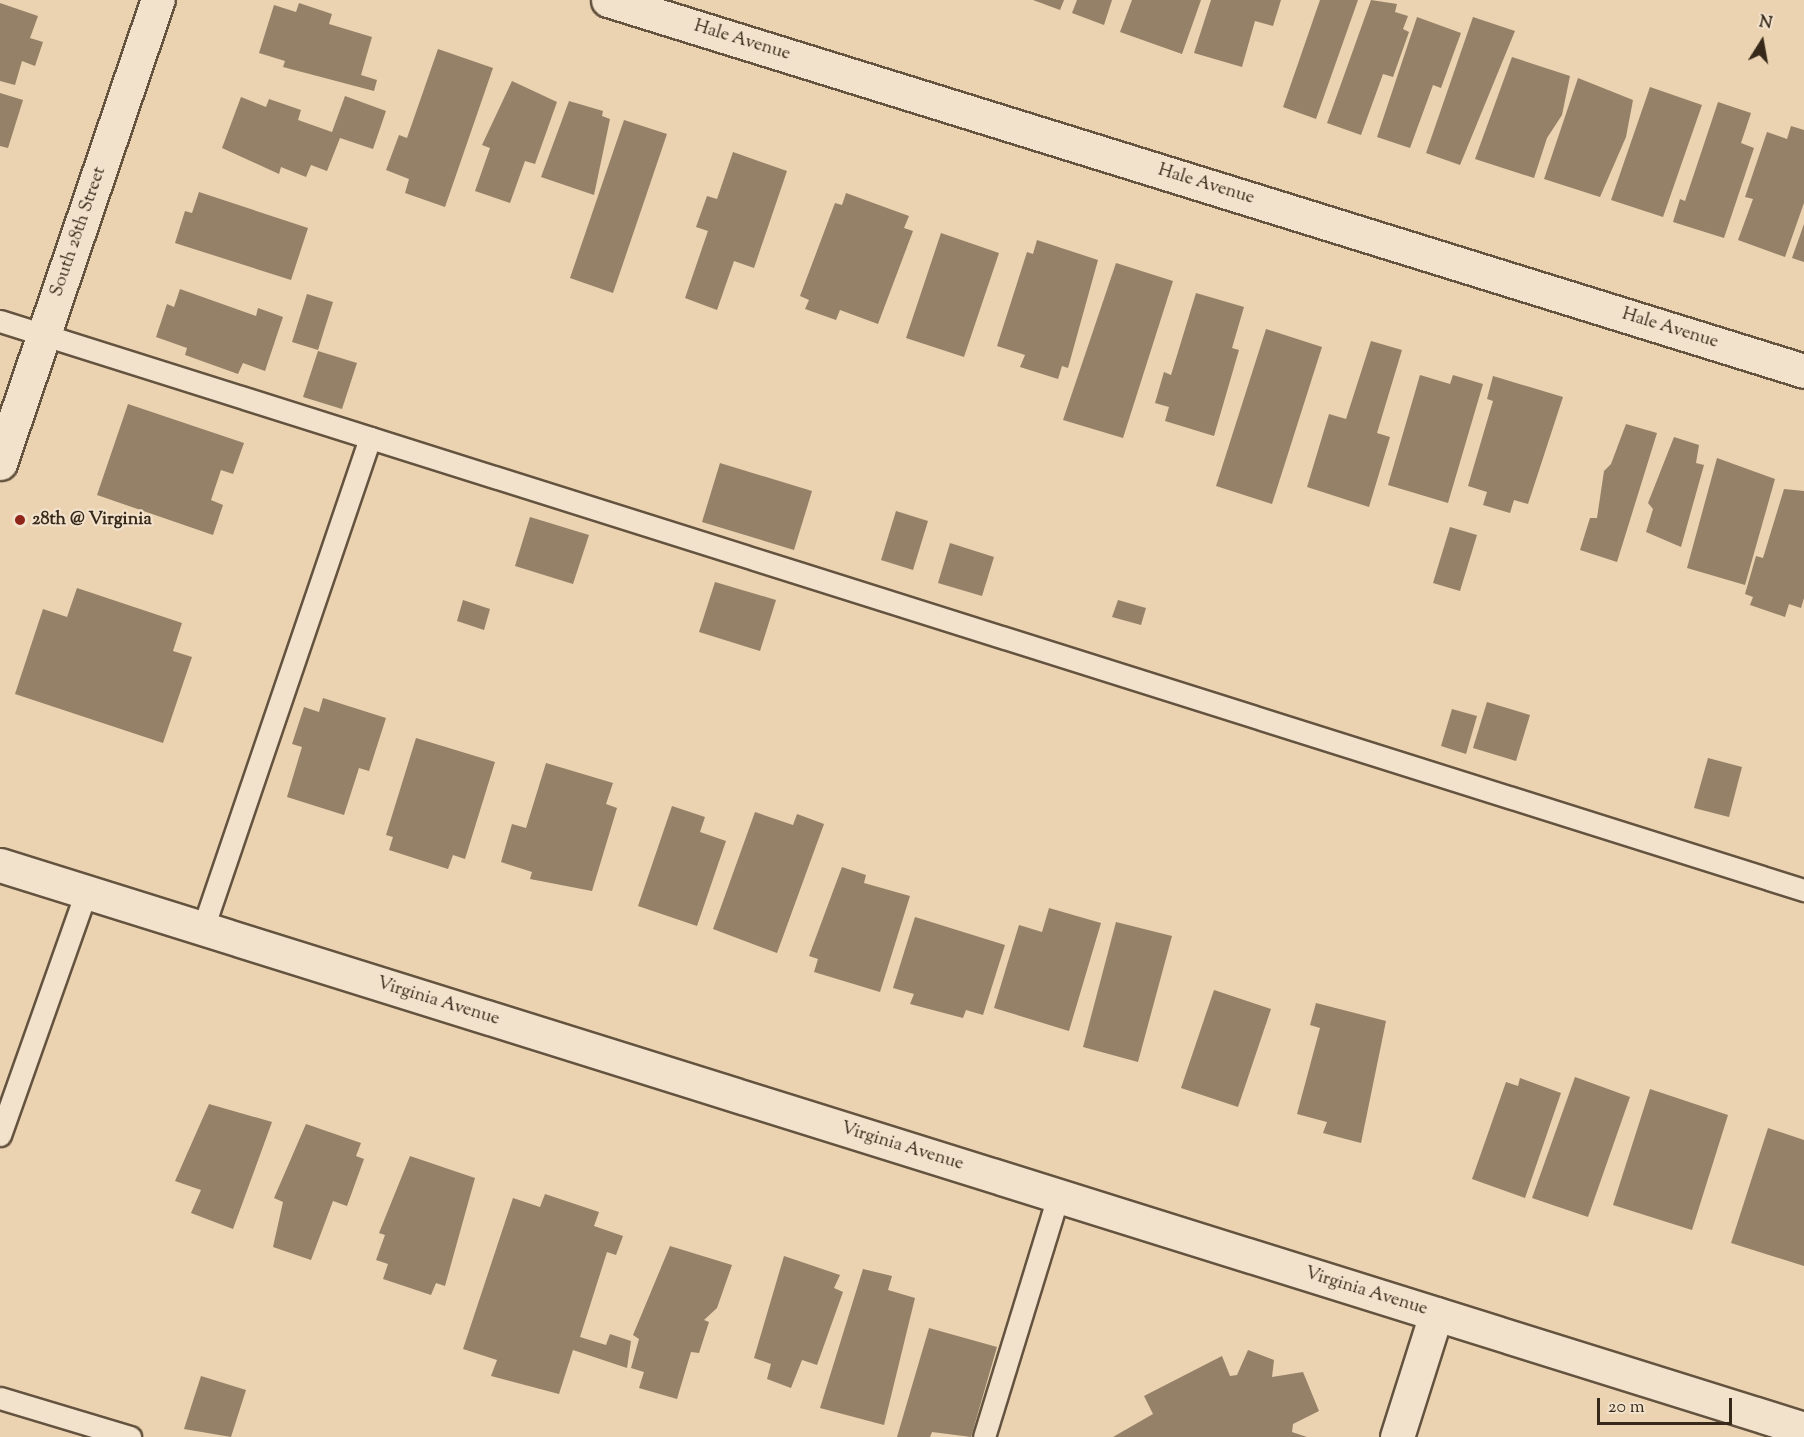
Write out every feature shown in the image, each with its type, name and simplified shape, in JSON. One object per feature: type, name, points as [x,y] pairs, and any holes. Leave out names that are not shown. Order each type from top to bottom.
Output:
[{"type":"main road","name":"South 28th Street","points":[[0,463],[158,0]]},
{"type":"main road","name":"Hale Avenue","points":[[608,0],[1804,371]]},
{"type":"main road","name":"Virginia Avenue","points":[[0,865],[1804,1429]]},
{"type":"main road","points":[[1397,1437],[1436,1314]]},
{"type":"lane","points":[[0,321],[1804,890]]},
{"type":"lane","points":[[203,928],[370,438]]},
{"type":"lane","points":[[0,1136],[86,892]]},
{"type":"lane","points":[[984,1437],[1058,1196]]},
{"type":"lane","points":[[0,1398],[130,1437]]},
{"type":"building","points":[[1033,0],[1064,0],[1060,10]]},
{"type":"building","points":[[1077,0],[1112,0],[1104,25],[1072,13]]},
{"type":"building","points":[[1132,0],[1201,0],[1182,54],[1120,32]]},
{"type":"building","points":[[1211,0],[1281,0],[1273,26],[1255,21],[1242,67],[1194,53]]},
{"type":"building","points":[[1320,0],[1358,0],[1316,119],[1283,107]]},
{"type":"building","points":[[1371,0],[1397,4],[1395,12],[1408,16],[1403,29],[1409,32],[1393,77],[1383,74],[1361,135],[1327,123]]},
{"type":"building","points":[[0,3],[38,16],[30,38],[43,42],[35,66],[22,61],[15,85],[0,81]]},
{"type":"building","points":[[299,3],[332,14],[329,24],[372,37],[361,75],[377,80],[374,91],[283,67],[285,61],[259,53],[274,5],[296,12]]},
{"type":"building","points":[[1417,17],[1461,33],[1441,88],[1433,85],[1410,148],[1377,137]]},
{"type":"building","points":[[1473,17],[1515,31],[1460,165],[1426,153]]},
{"type":"building","points":[[438,49],[493,68],[445,207],[405,193],[409,179],[386,170],[399,135],[407,138]]},
{"type":"building","points":[[1512,57],[1570,76],[1562,115],[1547,138],[1534,178],[1475,159]]},
{"type":"building","points":[[1578,78],[1633,100],[1626,137],[1600,197],[1544,179]]},
{"type":"building","points":[[512,81],[557,102],[535,164],[525,161],[510,203],[475,191],[490,148],[482,145]]},
{"type":"building","points":[[1650,87],[1702,105],[1663,217],[1611,200]]},
{"type":"building","points":[[0,93],[23,100],[8,148],[0,146]]},
{"type":"building","points":[[345,96],[386,111],[373,149],[340,138],[327,171],[311,165],[306,177],[281,167],[279,174],[222,148],[241,97],[266,107],[269,99],[301,110],[298,120],[332,132]]},
{"type":"building","points":[[569,101],[603,111],[602,116],[610,119],[594,195],[541,177]]},
{"type":"building","points":[[1718,102],[1751,113],[1741,143],[1754,148],[1724,238],[1673,222],[1680,199],[1685,201]]},
{"type":"building","points":[[624,120],[667,134],[613,293],[570,278]]},
{"type":"building","points":[[1791,126],[1804,130],[1804,203],[1785,257],[1738,240],[1753,199],[1745,197],[1767,132],[1787,139]]},
{"type":"building","points":[[733,152],[787,171],[754,268],[734,261],[717,310],[685,298],[708,231],[696,227],[707,196],[717,199]]},
{"type":"building","points":[[199,192],[308,228],[291,280],[175,243],[185,211],[192,213]]},
{"type":"building","points":[[846,193],[909,216],[904,228],[913,231],[878,324],[840,310],[836,320],[805,309],[809,300],[800,296],[835,203],[842,205]]},
{"type":"building","points":[[1804,224],[1804,262],[1792,258]]},
{"type":"building","points":[[941,233],[999,253],[964,357],[906,338]]},
{"type":"building","points":[[1037,240],[1098,260],[1068,368],[1062,366],[1058,379],[1020,367],[1025,355],[997,346],[1027,252],[1033,254]]},
{"type":"building","points":[[1116,263],[1173,281],[1123,438],[1063,420]]},
{"type":"building","points":[[180,289],[256,316],[258,308],[283,317],[265,371],[243,363],[238,374],[185,355],[187,348],[156,337],[167,304],[174,307]]},
{"type":"building","points":[[1196,293],[1244,307],[1232,348],[1239,350],[1214,436],[1165,421],[1169,407],[1155,403],[1164,372],[1171,375]]},
{"type":"building","points":[[307,294],[333,302],[318,350],[292,342]]},
{"type":"building","points":[[1266,329],[1322,347],[1272,504],[1216,486]]},
{"type":"building","points":[[1371,341],[1402,350],[1377,433],[1390,437],[1369,507],[1307,487],[1329,414],[1346,419]]},
{"type":"building","points":[[318,351],[357,363],[342,409],[303,397]]},
{"type":"building","points":[[1420,375],[1450,384],[1453,375],[1483,384],[1448,503],[1388,485]]},
{"type":"building","points":[[1493,376],[1563,397],[1528,504],[1514,500],[1510,513],[1483,505],[1487,492],[1468,486],[1493,401],[1487,399]]},
{"type":"building","points":[[128,404],[244,443],[233,474],[221,470],[211,500],[223,505],[213,535],[97,495]]},
{"type":"building","points":[[1626,424],[1657,433],[1617,562],[1580,550],[1590,518],[1597,518],[1604,471],[1611,464]]},
{"type":"building","points":[[1674,437],[1699,445],[1696,463],[1704,465],[1681,547],[1646,532],[1653,509],[1648,503]]},
{"type":"building","points":[[1717,458],[1775,479],[1745,585],[1687,568]]},
{"type":"building","points":[[720,463],[812,491],[794,550],[702,522]]},
{"type":"building","points":[[1784,489],[1804,491],[1804,598],[1801,608],[1789,604],[1785,617],[1750,605],[1753,597],[1745,594],[1756,556],[1763,558]]},
{"type":"building","points":[[896,511],[928,521],[913,570],[881,560]]},
{"type":"building","points":[[530,517],[589,535],[573,584],[515,566]]},
{"type":"building","points":[[1450,527],[1477,535],[1460,591],[1433,583]]},
{"type":"building","points":[[950,543],[994,557],[982,596],[938,583]]},
{"type":"building","points":[[715,582],[776,600],[760,651],[699,632]]},
{"type":"building","points":[[77,588],[182,623],[173,651],[192,657],[163,743],[15,694],[43,609],[67,617]]},
{"type":"building","points":[[463,600],[490,609],[484,630],[457,621]]},
{"type":"building","points":[[1118,600],[1146,608],[1141,625],[1112,617]]},
{"type":"building","points":[[323,698],[386,718],[369,771],[359,768],[344,815],[287,797],[302,747],[292,744],[304,707],[319,712]]},
{"type":"building","points":[[1487,702],[1530,715],[1516,761],[1473,748]]},
{"type":"building","points":[[1452,709],[1477,716],[1466,754],[1441,746]]},
{"type":"building","points":[[416,738],[495,762],[465,859],[453,855],[448,869],[389,850],[393,837],[386,835]]},
{"type":"building","points":[[1708,758],[1742,767],[1729,817],[1694,808]]},
{"type":"building","points":[[546,763],[613,783],[606,804],[617,808],[592,891],[530,879],[532,872],[501,862],[512,824],[526,828]]},
{"type":"building","points":[[672,806],[705,817],[700,832],[726,841],[697,926],[638,906]]},
{"type":"building","points":[[755,812],[793,825],[797,814],[824,824],[777,953],[713,929]]},
{"type":"building","points":[[842,867],[866,875],[864,883],[910,896],[880,992],[814,972],[818,959],[809,956]]},
{"type":"building","points":[[1049,908],[1101,923],[1069,1031],[994,1008],[1019,925],[1042,932]]},
{"type":"building","points":[[915,917],[1005,945],[983,1015],[966,1010],[963,1018],[910,1004],[914,994],[893,988]]},
{"type":"building","points":[[1116,922],[1172,936],[1138,1062],[1083,1047]]},
{"type":"building","points":[[1214,990],[1271,1009],[1238,1107],[1181,1088]]},
{"type":"building","points":[[1316,1003],[1386,1021],[1361,1143],[1323,1133],[1327,1122],[1297,1114],[1320,1028],[1310,1025]]},
{"type":"building","points":[[1575,1077],[1630,1097],[1588,1217],[1532,1198]]},
{"type":"building","points":[[1520,1078],[1561,1093],[1525,1198],[1472,1179],[1506,1082],[1518,1086]]},
{"type":"building","points":[[1650,1089],[1728,1115],[1692,1230],[1613,1205]]},
{"type":"building","points":[[209,1104],[272,1122],[233,1229],[191,1213],[201,1190],[175,1181]]},
{"type":"building","points":[[306,1124],[361,1143],[356,1156],[364,1159],[347,1206],[333,1201],[311,1260],[273,1247],[283,1202],[274,1198]]},
{"type":"building","points":[[1768,1128],[1804,1140],[1804,1266],[1731,1243]]},
{"type":"building","points":[[410,1156],[475,1178],[445,1286],[436,1283],[431,1295],[383,1279],[388,1264],[376,1260],[385,1235],[379,1233]]},
{"type":"building","points":[[545,1194],[599,1212],[594,1226],[623,1236],[616,1255],[607,1252],[580,1337],[606,1345],[610,1334],[631,1341],[627,1368],[573,1350],[559,1394],[491,1376],[497,1360],[463,1349],[513,1198],[540,1207]]},
{"type":"building","points":[[670,1246],[732,1265],[717,1308],[704,1320],[709,1322],[699,1353],[691,1352],[677,1399],[639,1388],[644,1372],[631,1368],[639,1339],[633,1335]]},
{"type":"building","points":[[784,1256],[840,1275],[834,1288],[843,1292],[817,1365],[802,1360],[791,1388],[767,1379],[771,1364],[754,1358]]},
{"type":"building","points":[[863,1269],[892,1276],[888,1290],[915,1298],[884,1425],[820,1408]]},
{"type":"building","points":[[929,1328],[997,1347],[971,1437],[932,1432],[930,1437],[897,1437]]},
{"type":"building","points":[[1248,1350],[1274,1360],[1272,1377],[1303,1372],[1319,1411],[1293,1424],[1292,1432],[1307,1437],[1113,1437],[1153,1414],[1144,1396],[1222,1356],[1230,1376],[1237,1375]]},
{"type":"building","points":[[201,1376],[246,1390],[231,1437],[184,1429]]},
{"type":"place","name":"28th @ Virginia","points":[[20,520]]}]
